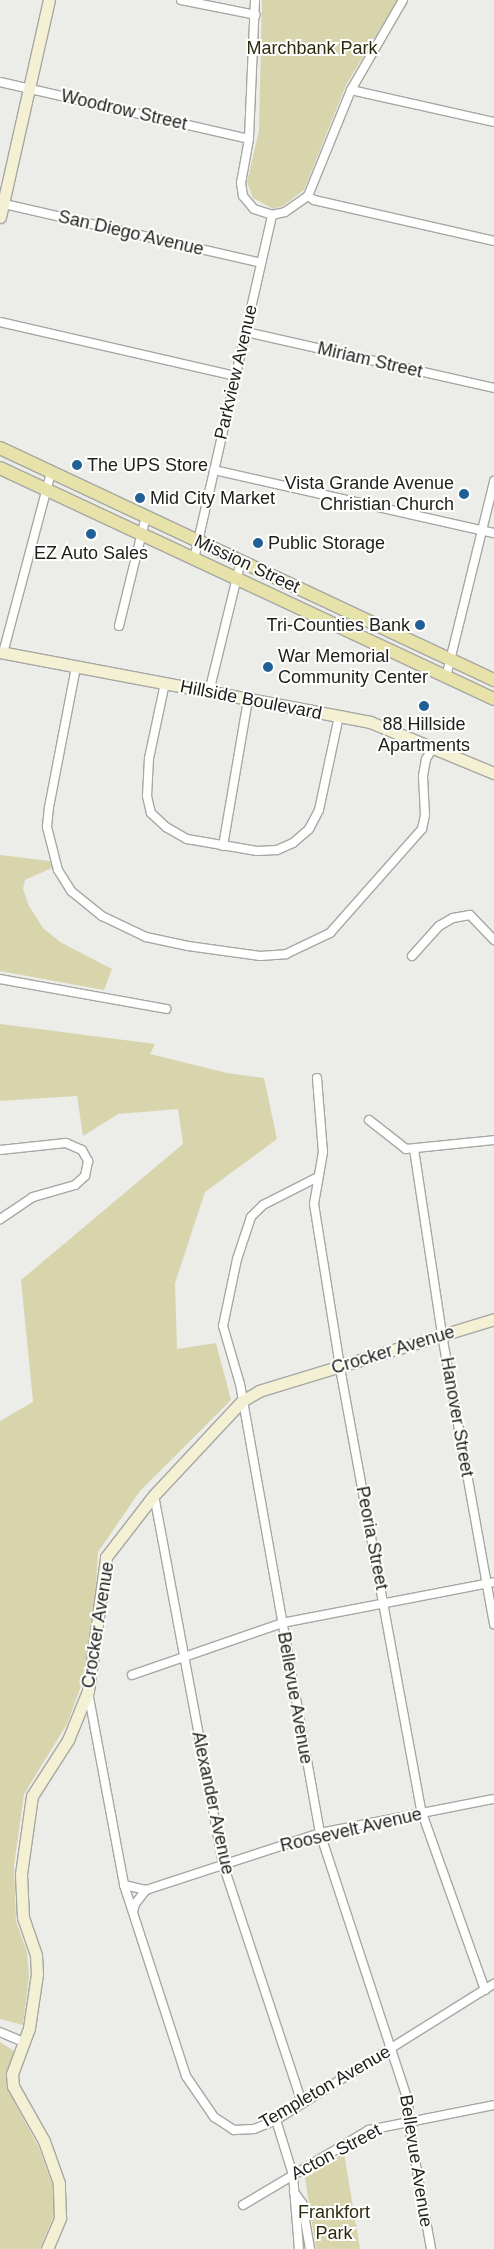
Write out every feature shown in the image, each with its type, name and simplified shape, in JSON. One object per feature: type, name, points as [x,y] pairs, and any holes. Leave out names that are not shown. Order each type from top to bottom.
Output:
[{"type":"main road","name":"Mission Street","points":[[0,448],[494,680]]},
{"type":"main road","name":"Mission Street","points":[[0,468],[494,700]]},
{"type":"street","points":[[0,217],[49,0]]},
{"type":"street","points":[[181,0],[256,15]]},
{"type":"street","points":[[255,0],[256,15],[249,139],[241,183],[243,196],[254,209],[272,215],[285,212],[308,196],[351,90],[403,0]]},
{"type":"street","name":"Woodrow Street","points":[[0,82],[249,139]]},
{"type":"street","points":[[351,90],[494,122]]},
{"type":"street","points":[[308,196],[314,200],[494,241]]},
{"type":"street","name":"San Diego Avenue","points":[[2,204],[261,263]]},
{"type":"street","name":"Parkview Avenue","points":[[194,559],[272,215]]},
{"type":"street","points":[[0,322],[235,376]]},
{"type":"street","name":"Miriam Street","points":[[246,332],[494,388]]},
{"type":"street","points":[[214,470],[494,533]]},
{"type":"street","points":[[2,653],[51,472]]},
{"type":"street","points":[[446,677],[452,661],[494,481]]},
{"type":"street","points":[[119,626],[146,516]]},
{"type":"street","points":[[209,692],[241,561]]},
{"type":"street","name":"Hillside Boulevard","points":[[2,653],[370,722],[494,773]]},
{"type":"street","points":[[76,667],[48,814],[50,850],[58,870],[71,891],[102,916],[146,937],[188,946],[260,956],[286,954],[330,933],[422,829],[425,815],[423,776],[426,759],[433,748]]},
{"type":"street","points":[[165,684],[146,784],[152,813],[166,827],[187,839],[223,846],[257,851],[276,850],[293,843],[309,830],[319,810],[339,716]]},
{"type":"street","points":[[223,846],[248,699]]},
{"type":"street","points":[[412,956],[439,926],[453,918],[470,915],[494,940]]},
{"type":"street","points":[[0,979],[166,1009]]},
{"type":"street","name":"Peoria Street","points":[[317,1078],[324,1152],[316,1178],[314,1204],[340,1366],[422,1813],[485,1990]]},
{"type":"street","points":[[369,1120],[406,1149],[494,1140]]},
{"type":"street","points":[[0,1150],[66,1143],[82,1150],[88,1161],[85,1176],[75,1185],[33,1197],[0,1219]]},
{"type":"street","name":"Hanover Street","points":[[414,1149],[442,1335],[490,1582],[494,1624]]},
{"type":"street","name":"Bellevue Avenue","points":[[316,1178],[263,1205],[251,1217],[240,1251],[223,1326],[242,1401],[320,1833],[408,2100],[431,2249]]},
{"type":"street","name":"Crocker Avenue","points":[[47,2249],[58,2227],[61,2199],[44,2141],[13,2086],[12,2074],[24,2042],[37,1974],[36,1955],[22,1906],[22,1874],[30,1801],[68,1740],[88,1691],[99,1628],[104,1564],[110,1551],[154,1495],[242,1401],[259,1391],[494,1320]]},
{"type":"street","name":"Alexander Avenue","points":[[154,1495],[223,1864],[302,2103]]},
{"type":"street","points":[[132,1674],[282,1623],[490,1582]]},
{"type":"street","name":"Templeton Avenue","points":[[88,1691],[124,1885],[186,2076],[214,2117],[234,2130],[254,2129],[276,2120],[494,1984]]},
{"type":"street","name":"Roosevelt Avenue","points":[[146,1890],[320,1833],[494,1799]]},
{"type":"street","points":[[124,1885],[146,1890],[135,1904],[133,1912]]},
{"type":"street","points":[[0,2032],[24,2042]]},
{"type":"street","name":"Acton Street","points":[[243,2206],[293,2174],[369,2130],[494,2104]]},
{"type":"street","points":[[276,2120],[293,2174],[299,2249]]},
{"type":"street","points":[[293,2192],[302,2203],[310,2249]]},
{"type":"green space","name":"Marchbank Park","points":[[262,0],[398,0],[346,85],[304,190],[283,206],[273,209],[253,198],[247,182],[259,130]]},
{"type":"green space","points":[[0,855],[50,861],[54,867],[25,880],[23,889],[29,906],[43,928],[60,942],[112,969],[104,990],[0,971]]},
{"type":"green space","points":[[0,1024],[155,1044],[150,1054],[227,1073],[264,1078],[277,1139],[205,1192],[175,1283],[177,1349],[216,1343],[231,1400],[140,1491],[98,1552],[94,1616],[81,1686],[67,1724],[24,1794],[14,1866],[16,1921],[27,1952],[29,1977],[23,2025],[0,2019],[0,1421],[33,1402],[21,1280],[183,1144],[178,1109],[118,1114],[83,1136],[77,1096],[0,1101]]},
{"type":"green space","points":[[0,2042],[14,2051],[6,2086],[39,2148],[54,2189],[54,2215],[40,2249],[0,2249]]},
{"type":"green space","name":"Frankfort Park","points":[[344,2153],[360,2249],[316,2249],[305,2178]]},
{"type":"place","name":"The UPS Store","points":[[77,465]]},
{"type":"place","name":"Vista Grande Avenue Christian Church","points":[[464,494]]},
{"type":"place","name":"Mid City Market","points":[[140,498]]},
{"type":"place","name":"EZ Auto Sales","points":[[91,534]]},
{"type":"place","name":"Public Storage","points":[[258,543]]},
{"type":"place","name":"Tri-Counties Bank","points":[[420,625]]},
{"type":"place","name":"War Memorial Community Center","points":[[268,667]]},
{"type":"place","name":"88 Hillside Apartments","points":[[424,706]]}]
